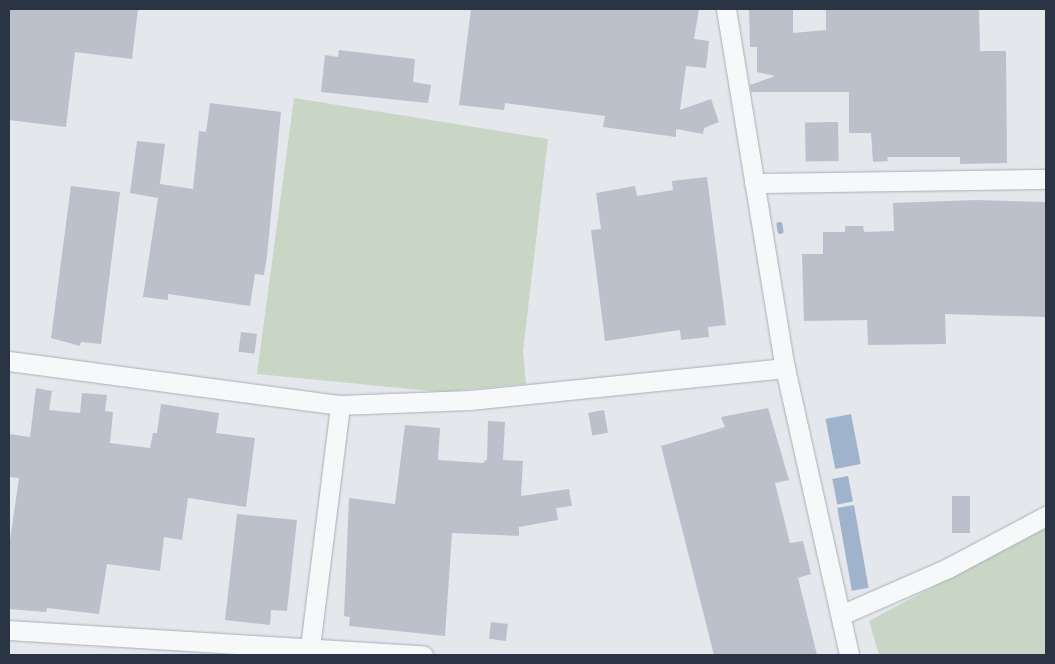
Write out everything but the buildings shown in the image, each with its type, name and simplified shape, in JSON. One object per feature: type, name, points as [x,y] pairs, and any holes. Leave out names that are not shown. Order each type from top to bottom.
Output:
[{"type":"street","points":[[726,9],[785,368],[849,655]]},
{"type":"street","points":[[754,183],[1046,179]]},
{"type":"street","points":[[9,361],[340,405],[470,400],[785,368]]},
{"type":"street","points":[[310,647],[340,405]]},
{"type":"street","points":[[841,615],[948,568],[1046,516]]},
{"type":"street","points":[[9,630],[423,655]]},
{"type":"green space","points":[[294,98],[548,139],[523,351],[526,384],[442,392],[257,374]]},
{"type":"green space","points":[[1046,526],[1046,655],[879,655],[869,621]]},
{"type":"water","points":[[851,414],[861,464],[835,469],[825,419]]},
{"type":"water","points":[[848,476],[853,502],[837,505],[832,479]]},
{"type":"water","points":[[854,505],[869,588],[852,591],[837,508]]},
{"type":"waterway","points":[[780,225],[781,231]]}]
